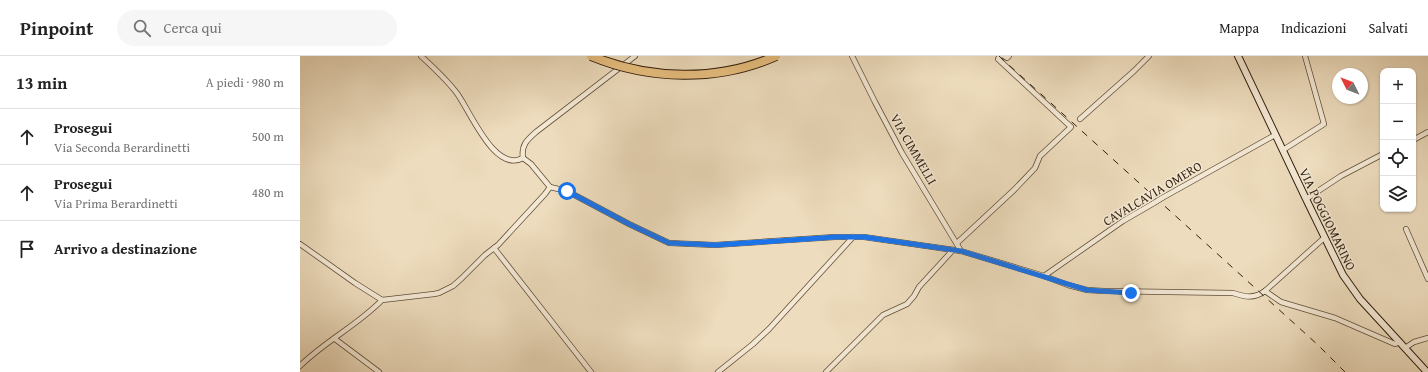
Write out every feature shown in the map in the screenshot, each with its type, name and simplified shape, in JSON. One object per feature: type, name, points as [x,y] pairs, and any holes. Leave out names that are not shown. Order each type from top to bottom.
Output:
[{"type":"highway","points":[[591,56],[613,64],[643,71],[690,75],[734,69],[759,63],[776,56]]},
{"type":"main road","name":"VIA POGGIOMARINO","points":[[1238,56],[1339,268],[1364,304],[1400,342],[1424,371]]},
{"type":"street","points":[[421,56],[456,92],[476,126],[491,147],[508,159],[517,160],[523,158]]},
{"type":"street","points":[[635,56],[536,132],[524,144],[522,151],[523,158],[531,164],[550,187],[570,192],[617,218],[669,243],[716,245],[835,237],[870,238],[961,251],[1087,290],[1233,293],[1252,297],[1265,290],[1324,238]]},
{"type":"street","name":"VIA CIMMELLI","points":[[853,56],[902,153],[958,243],[961,251]]},
{"type":"street","points":[[958,243],[1014,190],[1035,168],[1040,156],[1072,127],[998,59],[1000,56]]},
{"type":"street","points":[[1004,56],[1007,58],[1009,56]]},
{"type":"street","points":[[1080,118],[1134,71],[1148,56]]},
{"type":"street","points":[[1282,150],[1324,124],[1305,56]]},
{"type":"street","points":[[1416,138],[1428,132]]},
{"type":"street","name":"CAVALCAVIA OMERO","points":[[1044,276],[1127,218],[1275,135]]},
{"type":"street","points":[[1306,199],[1341,176],[1380,156]]},
{"type":"street","points":[[300,366],[310,356],[335,339],[382,300],[439,293],[453,286],[494,248],[550,187]]},
{"type":"street","points":[[1406,230],[1428,279]]},
{"type":"street","points":[[718,372],[769,329],[854,237]]},
{"type":"street","points":[[300,244],[382,300]]},
{"type":"street","points":[[494,248],[592,372]]},
{"type":"street","points":[[826,372],[883,314],[907,304],[919,287],[953,250]]},
{"type":"street","points":[[1265,290],[1281,302],[1335,318],[1388,342],[1396,344],[1400,342]]},
{"type":"street","points":[[1405,348],[1414,342],[1428,338]]},
{"type":"street","points":[[335,339],[378,372]]},
{"type":"railway","points":[[999,56],[1318,345],[1345,372]]},
{"type":"route","points":[[567,191],[629,224],[669,243],[716,245],[835,237],[864,237],[961,251],[1087,290],[1131,293]]}]
